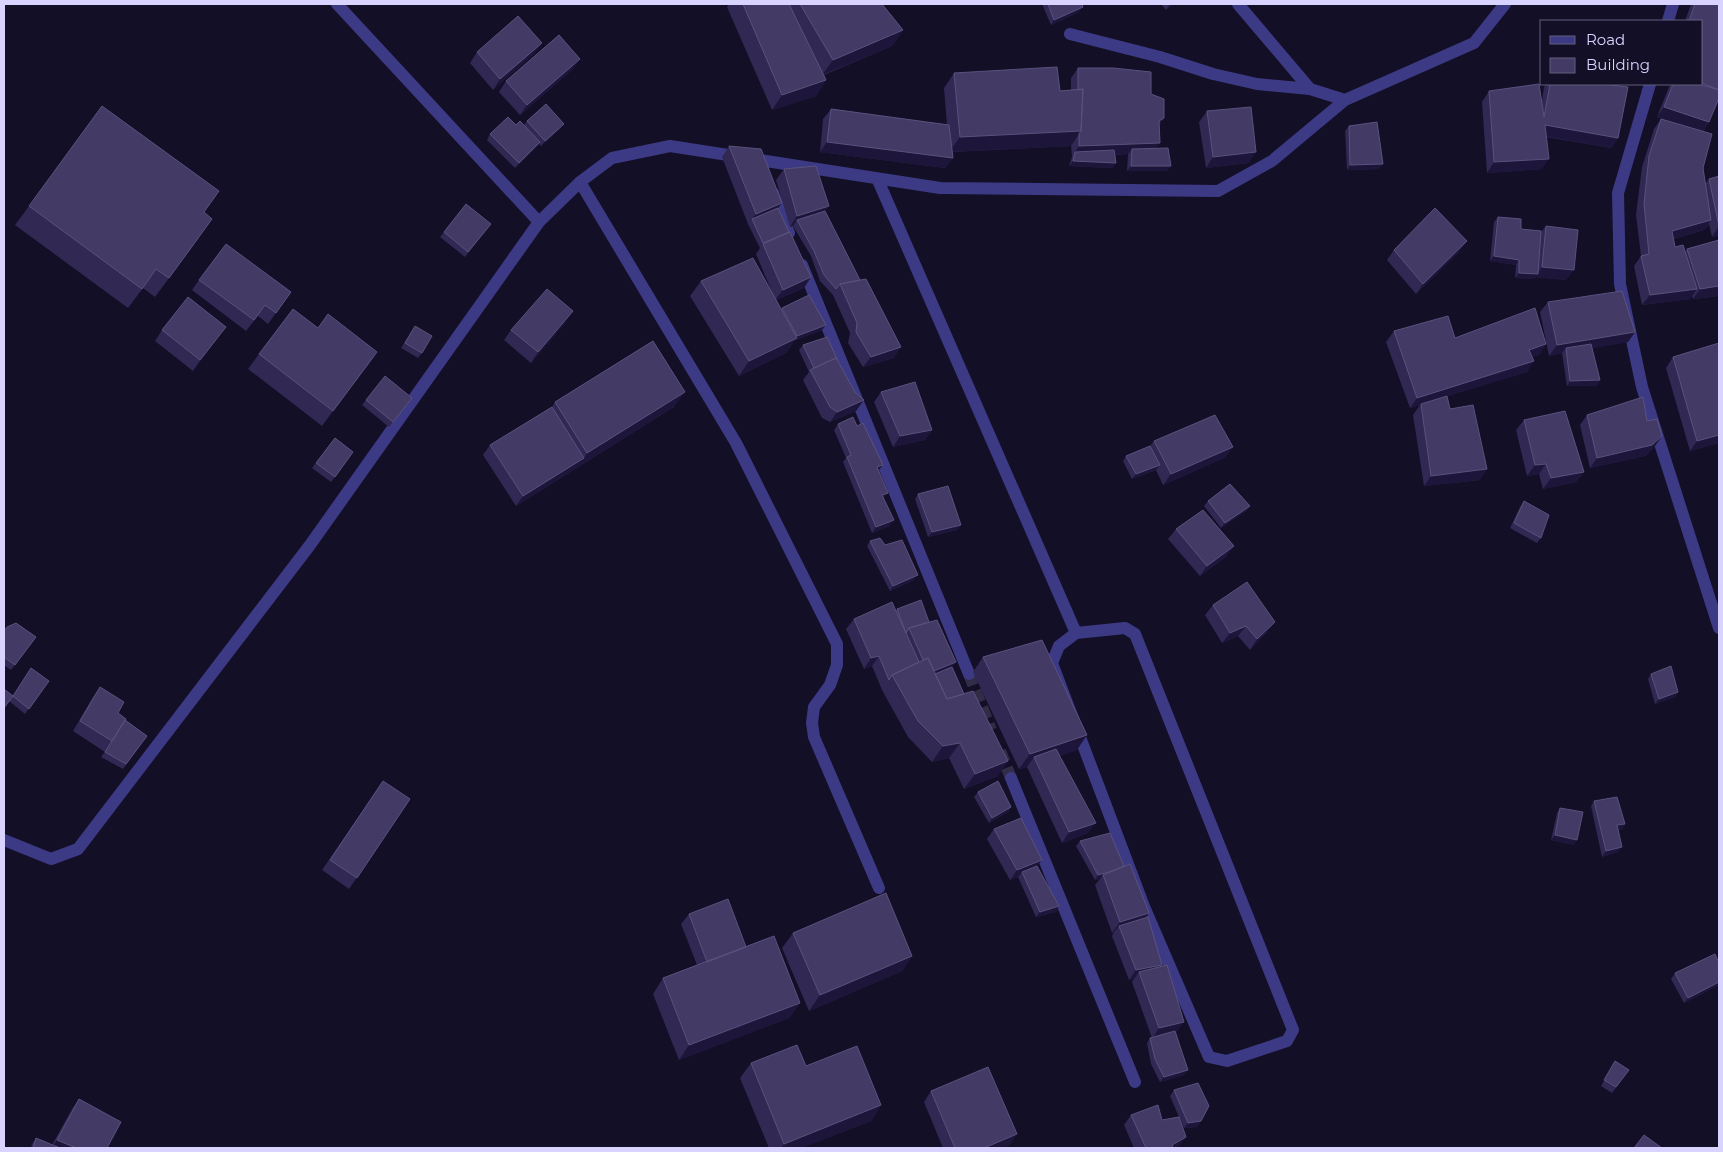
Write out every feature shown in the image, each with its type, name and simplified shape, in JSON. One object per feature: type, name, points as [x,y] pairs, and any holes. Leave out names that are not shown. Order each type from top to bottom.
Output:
[{"type":"street","points":[[337,4],[539,222]]},
{"type":"street","points":[[1238,4],[1310,89]]},
{"type":"street","points":[[4,840],[51,859],[78,849],[310,545],[539,222],[580,182],[612,158],[670,146],[940,188],[1218,191],[1272,161],[1345,100],[1474,43],[1505,4]]},
{"type":"street","points":[[1668,20],[1673,4]]},
{"type":"street","points":[[1070,34],[1160,57],[1213,74],[1257,84],[1310,89],[1345,100]]},
{"type":"street","points":[[1650,85],[1618,193],[1620,284],[1642,387],[1719,628]]},
{"type":"street","points":[[758,159],[969,674]]},
{"type":"street","points":[[877,178],[1076,633]]},
{"type":"street","points":[[580,182],[736,443],[837,644],[837,665],[830,685],[814,707],[812,723],[814,737],[879,888]]},
{"type":"street","points":[[1125,628],[1135,634],[1293,1030],[1288,1041],[1227,1061],[1210,1058],[1145,909],[1052,663],[1059,646],[1076,633],[1125,628]]},
{"type":"street","points":[[1011,778],[1135,1082]]},
{"type":"building","points":[[743,4],[789,4],[826,80],[782,95]]},
{"type":"building","points":[[800,4],[882,4],[903,30],[833,60]]},
{"type":"building","points":[[1048,4],[1082,4],[1083,7],[1054,20]]},
{"type":"building","points":[[1695,4],[1719,4],[1719,90],[1703,83],[1703,20],[1689,20]]},
{"type":"building","points":[[518,16],[542,43],[500,79],[477,52]]},
{"type":"building","points":[[559,35],[580,59],[527,105],[506,81]]},
{"type":"building","points":[[1057,67],[1060,91],[1083,89],[1081,131],[960,137],[954,73]]},
{"type":"building","points":[[1078,68],[1113,68],[1151,72],[1151,94],[1164,99],[1164,118],[1159,121],[1160,143],[1079,146],[1083,89],[1078,90]]},
{"type":"building","points":[[1539,84],[1544,117],[1550,85],[1611,85],[1628,87],[1618,138],[1545,125],[1549,159],[1494,162],[1489,91]]},
{"type":"building","points":[[1673,85],[1702,85],[1719,90],[1719,98],[1709,122],[1664,107]]},
{"type":"building","points":[[546,104],[564,124],[545,141],[527,121]]},
{"type":"building","points":[[102,106],[219,191],[204,212],[212,219],[169,278],[156,269],[142,289],[29,206]]},
{"type":"building","points":[[1251,107],[1256,152],[1213,157],[1207,111]]},
{"type":"building","points":[[831,109],[949,125],[953,158],[827,142]]},
{"type":"building","points":[[508,117],[516,125],[520,121],[540,142],[519,163],[490,134]]},
{"type":"building","points":[[1661,119],[1712,134],[1703,168],[1711,220],[1672,231],[1675,247],[1683,245],[1697,289],[1650,295],[1641,256],[1649,254],[1644,204],[1649,156]]},
{"type":"building","points":[[1377,122],[1383,164],[1350,165],[1349,126]]},
{"type":"building","points":[[729,146],[761,149],[782,203],[756,214]]},
{"type":"building","points":[[1168,148],[1171,166],[1131,166],[1132,149]]},
{"type":"building","points":[[1114,150],[1116,163],[1073,161],[1075,152]]},
{"type":"building","points":[[816,166],[829,206],[797,216],[784,169]]},
{"type":"building","points":[[1719,176],[1719,226],[1709,179]]},
{"type":"building","points":[[466,204],[491,224],[468,252],[444,232]]},
{"type":"building","points":[[778,208],[789,232],[763,243],[752,219]]},
{"type":"building","points":[[1435,208],[1467,241],[1423,284],[1394,250]]},
{"type":"building","points":[[825,211],[860,280],[840,284],[836,289],[824,275],[814,251],[797,220]]},
{"type":"building","points":[[1498,217],[1521,219],[1521,229],[1541,231],[1538,274],[1519,273],[1519,260],[1494,256]]},
{"type":"building","points":[[1546,226],[1578,230],[1574,270],[1542,267]]},
{"type":"building","points":[[790,232],[811,277],[783,290],[763,244]]},
{"type":"building","points":[[1719,240],[1719,286],[1700,289],[1687,249]]},
{"type":"building","points":[[226,244],[291,292],[276,313],[265,305],[254,320],[199,280]]},
{"type":"building","points":[[753,258],[797,338],[749,361],[701,281]]},
{"type":"building","points":[[866,279],[901,347],[871,357],[856,332],[857,323],[840,284]]},
{"type":"building","points":[[547,289],[573,311],[538,352],[511,330]]},
{"type":"building","points":[[1622,291],[1635,332],[1557,345],[1548,302]]},
{"type":"building","points":[[809,295],[826,325],[797,336],[782,308]]},
{"type":"building","points":[[188,297],[226,327],[200,360],[162,330]]},
{"type":"building","points":[[1535,308],[1546,344],[1529,350],[1534,361],[1417,398],[1394,331],[1448,316],[1455,338]]},
{"type":"building","points":[[293,309],[318,328],[328,314],[377,352],[333,411],[259,354]]},
{"type":"building","points":[[415,326],[432,336],[422,353],[405,343]]},
{"type":"building","points":[[827,337],[838,361],[836,358],[814,368],[803,345]]},
{"type":"building","points":[[653,341],[685,392],[587,453],[555,402]]},
{"type":"building","points":[[1719,343],[1719,435],[1697,441],[1673,357]]},
{"type":"building","points":[[1591,344],[1600,380],[1570,381],[1566,348]]},
{"type":"building","points":[[836,358],[855,392],[864,400],[837,412],[830,407],[810,370]]},
{"type":"building","points":[[385,376],[412,398],[393,422],[366,400]]},
{"type":"building","points":[[915,382],[932,430],[900,436],[881,392]]},
{"type":"building","points":[[1447,396],[1450,409],[1473,405],[1487,469],[1431,476],[1421,404]]},
{"type":"building","points":[[1643,397],[1647,421],[1657,419],[1662,436],[1652,445],[1597,458],[1587,415]]},
{"type":"building","points":[[552,407],[584,458],[523,496],[490,445]]},
{"type":"building","points":[[1565,411],[1584,472],[1551,478],[1546,464],[1535,465],[1524,420]]},
{"type":"building","points":[[1215,415],[1233,447],[1171,474],[1154,441]]},
{"type":"building","points":[[853,417],[857,426],[863,423],[883,465],[877,467],[888,493],[882,495],[894,520],[876,527],[847,457],[851,455],[838,424]]},
{"type":"building","points":[[335,438],[353,452],[335,477],[316,463]]},
{"type":"building","points":[[1150,446],[1160,465],[1136,474],[1126,456]]},
{"type":"building","points":[[1230,484],[1250,506],[1225,523],[1208,501]]},
{"type":"building","points":[[948,486],[961,525],[932,532],[918,494]]},
{"type":"building","points":[[1524,501],[1549,515],[1541,538],[1514,523]]},
{"type":"building","points":[[1203,510],[1234,546],[1207,566],[1176,529]]},
{"type":"building","points":[[880,538],[885,545],[902,540],[918,575],[893,586],[870,541]]},
{"type":"building","points":[[1247,582],[1275,622],[1257,639],[1246,626],[1230,633],[1213,605]]},
{"type":"building","points":[[921,600],[929,622],[909,628],[906,633],[897,609]]},
{"type":"building","points":[[892,602],[919,662],[892,675],[889,680],[879,656],[871,658],[854,619]]},
{"type":"building","points":[[937,620],[956,662],[934,671],[928,658],[923,660],[909,628]]},
{"type":"building","points":[[16,623],[36,637],[15,665],[4,657],[4,631],[7,627]]},
{"type":"building","points":[[1042,640],[1087,735],[1030,754],[983,657]]},
{"type":"building","points":[[928,658],[947,699],[973,691],[1008,761],[975,774],[960,743],[943,746],[918,721],[892,675]]},
{"type":"building","points":[[1671,666],[1678,692],[1659,699],[1651,674]]},
{"type":"building","points":[[952,667],[964,694],[947,699],[935,674]]},
{"type":"building","points":[[31,668],[49,681],[29,709],[13,696]]},
{"type":"building","points":[[100,687],[124,702],[118,713],[126,719],[112,741],[80,721]]},
{"type":"building","points":[[4,689],[13,696],[4,708]]},
{"type":"building","points":[[125,720],[147,736],[126,764],[105,752]]},
{"type":"building","points":[[1056,749],[1096,823],[1069,832],[1034,757]]},
{"type":"building","points":[[383,781],[410,799],[357,878],[330,860]]},
{"type":"building","points":[[998,781],[1011,807],[992,818],[978,792]]},
{"type":"building","points":[[1617,797],[1625,824],[1617,825],[1622,847],[1606,851],[1594,801]]},
{"type":"building","points":[[1560,808],[1583,812],[1577,840],[1555,835]]},
{"type":"building","points":[[1021,818],[1042,860],[1017,870],[994,829]]},
{"type":"building","points":[[1110,833],[1124,866],[1098,875],[1080,841]]},
{"type":"building","points":[[1130,864],[1149,913],[1120,922],[1103,875]]},
{"type":"building","points":[[1037,866],[1059,906],[1040,912],[1022,872]]},
{"type":"building","points":[[886,893],[912,956],[820,995],[793,933]]},
{"type":"building","points":[[728,899],[746,947],[707,962],[689,914]]},
{"type":"building","points":[[1148,917],[1162,965],[1136,970],[1119,926]]},
{"type":"building","points":[[774,936],[800,1003],[689,1045],[663,978]]},
{"type":"building","points":[[1715,954],[1719,963],[1719,982],[1688,998],[1675,973]]},
{"type":"building","points":[[1167,965],[1184,1022],[1159,1028],[1139,972]]},
{"type":"building","points":[[1175,1031],[1188,1070],[1164,1077],[1155,1059],[1150,1038]]},
{"type":"building","points":[[797,1045],[806,1066],[857,1046],[881,1105],[784,1144],[751,1063]]},
{"type":"building","points":[[1615,1061],[1629,1070],[1616,1087],[1604,1080]]},
{"type":"building","points":[[988,1067],[1017,1134],[984,1148],[955,1148],[931,1091]]},
{"type":"building","points":[[1198,1083],[1209,1106],[1201,1121],[1188,1123],[1174,1090]]},
{"type":"building","points":[[79,1099],[121,1122],[107,1148],[76,1148],[57,1140]]},
{"type":"building","points":[[1158,1105],[1162,1120],[1179,1117],[1186,1137],[1172,1145],[1173,1148],[1146,1148],[1131,1115]]},
{"type":"building","points":[[1644,1135],[1662,1148],[1634,1148]]},
{"type":"building","points":[[36,1138],[60,1148],[33,1148]]},
{"type":"tunnel","points":[[969,674],[991,730]]},
{"type":"tunnel","points":[[1000,751],[1011,778]]}]
